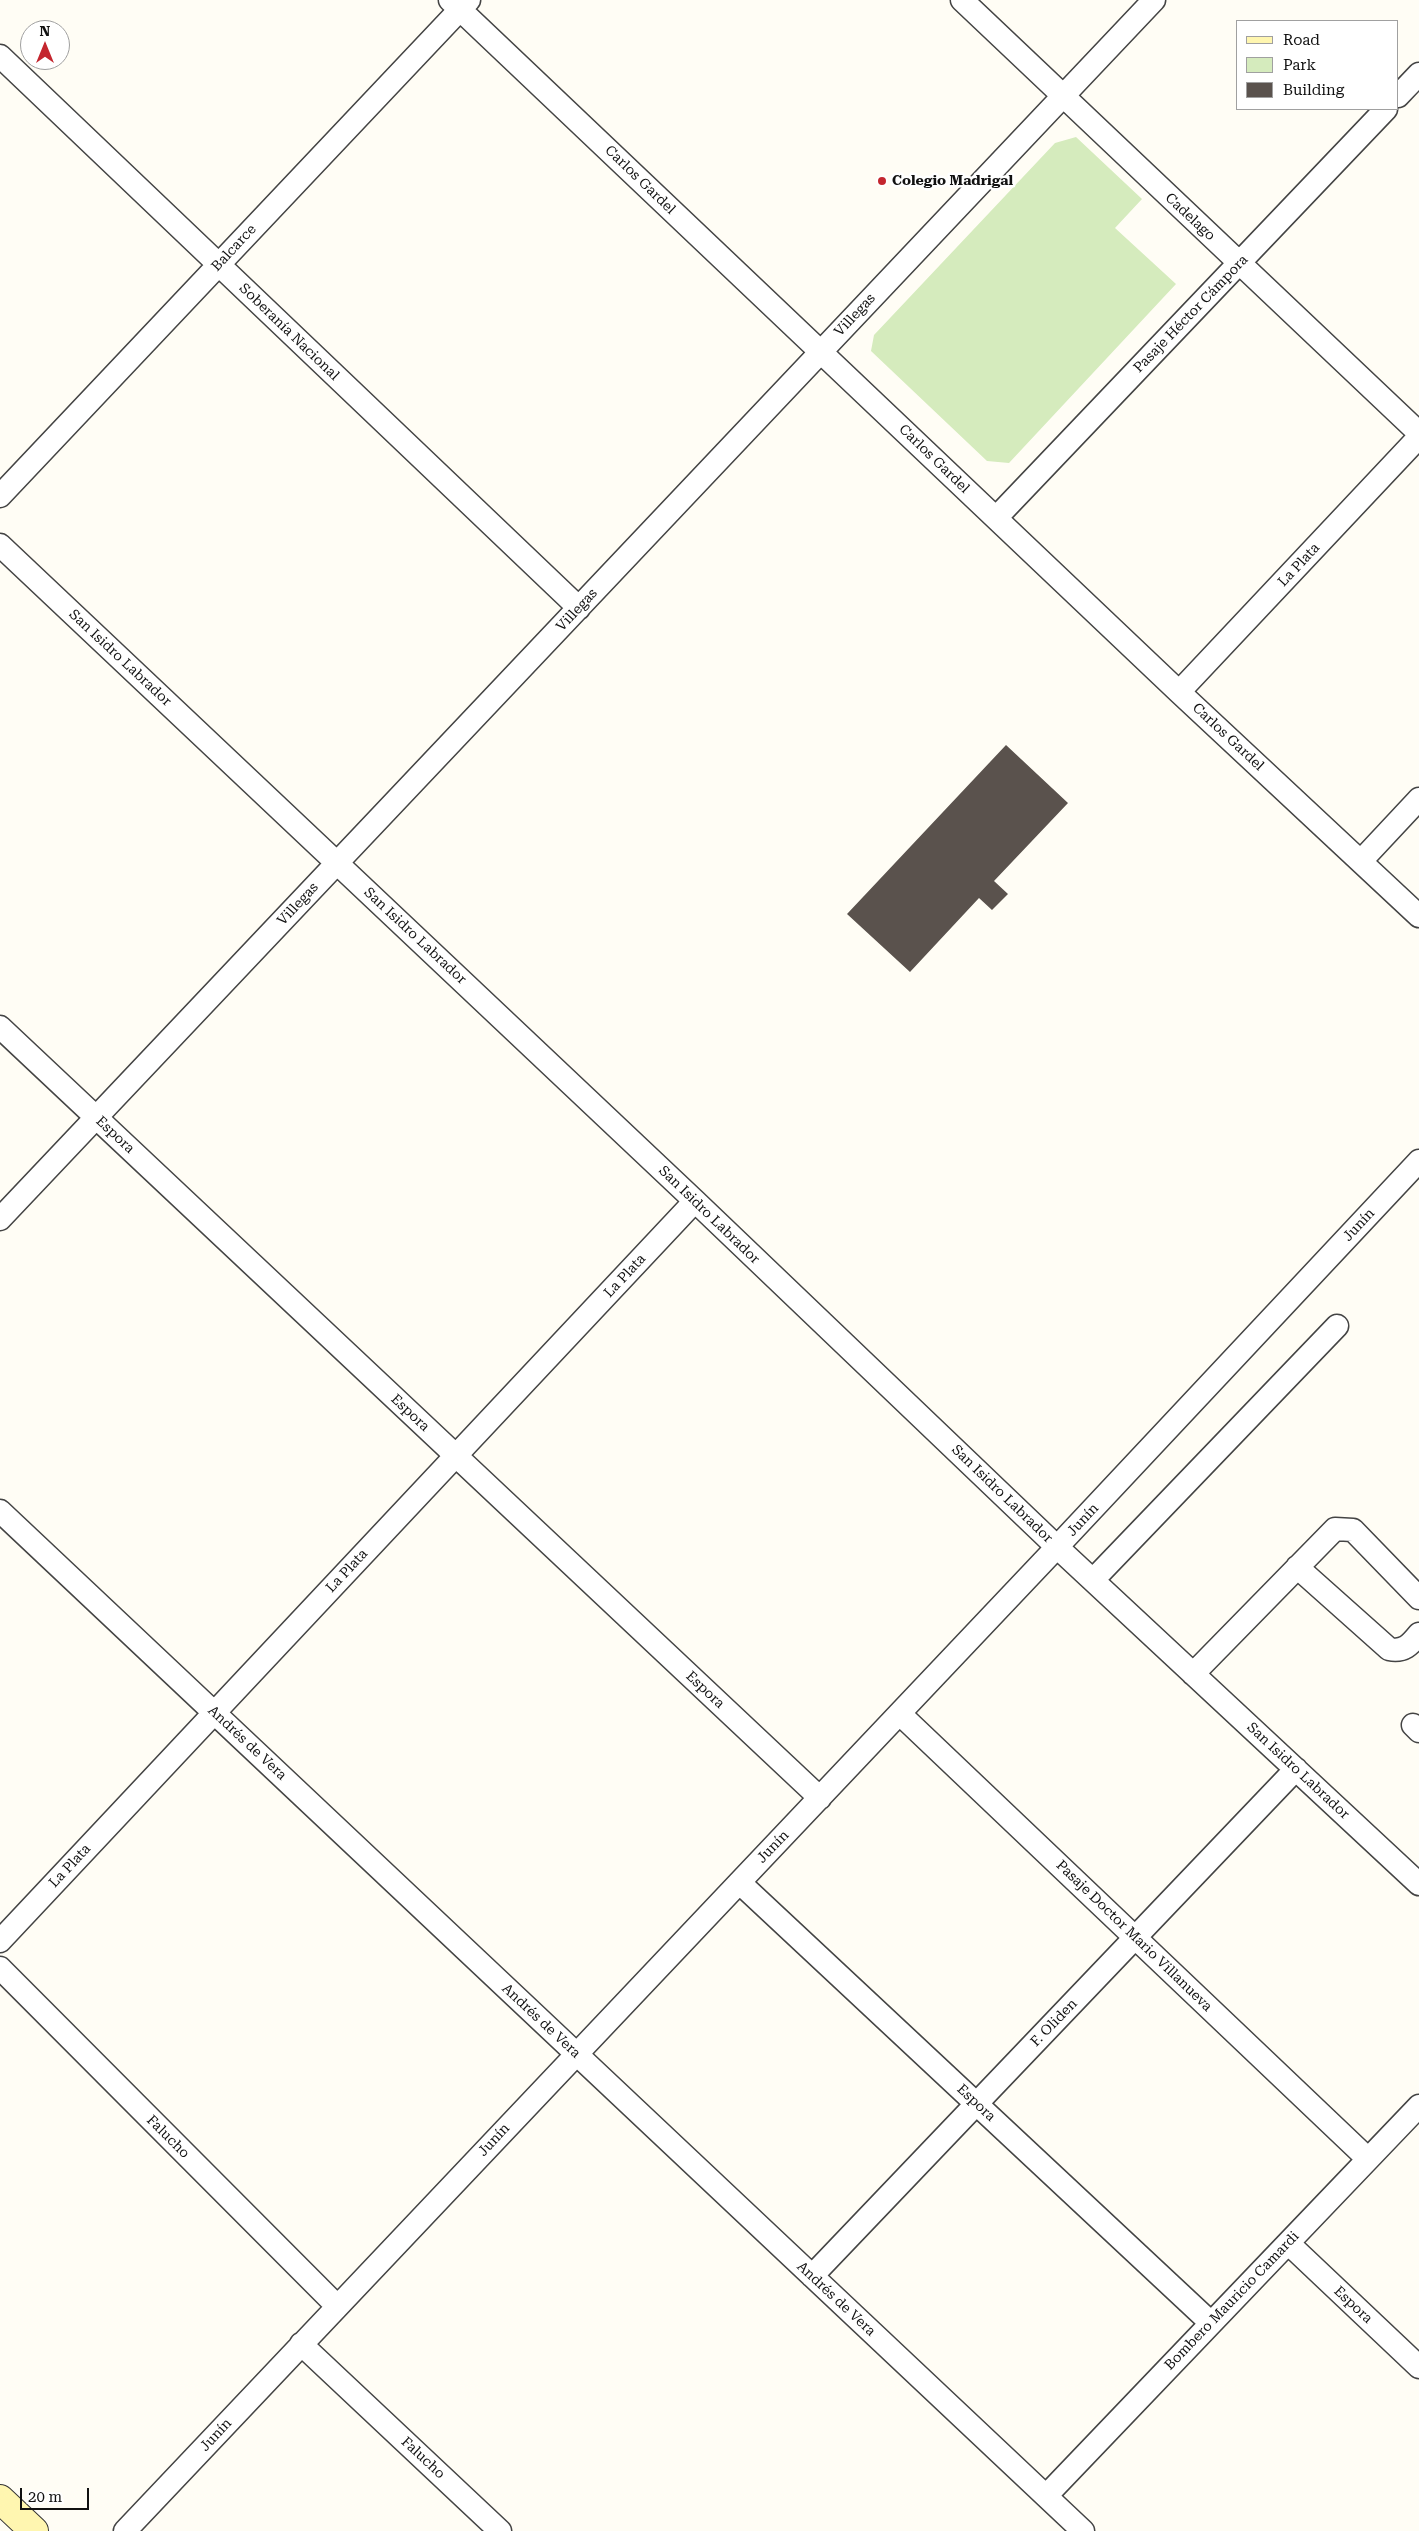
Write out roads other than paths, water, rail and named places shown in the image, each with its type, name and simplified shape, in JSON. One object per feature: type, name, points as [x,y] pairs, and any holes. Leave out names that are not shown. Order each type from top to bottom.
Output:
[{"type":"street","name":"Cadelago","points":[[962,0],[1419,433]]},
{"type":"street","name":"Villegas","points":[[0,1219],[1154,0]]},
{"type":"street","name":"Balcarce","points":[[0,496],[219,265],[460,3]]},
{"type":"street","name":"Carlos Gardel","points":[[460,3],[821,352],[1179,692],[1419,916]]},
{"type":"street","name":"Soberanía Nacional","points":[[0,56],[579,608]]},
{"type":"street","points":[[1399,95],[1419,74]]},
{"type":"street","name":"Pasaje Héctor Cámpora","points":[[996,518],[1385,110]]},
{"type":"street","name":"La Plata","points":[[1179,692],[1419,437]]},
{"type":"street","name":"San Isidro Labrador","points":[[0,545],[695,1201],[1057,1548],[1419,1883]]},
{"type":"street","points":[[1361,861],[1419,799]]},
{"type":"street","name":"Espora","points":[[0,1027],[820,1798]]},
{"type":"street","name":"Junín","points":[[125,2531],[576,2053],[1057,1548],[1419,1161]]},
{"type":"street","name":"La Plata","points":[[0,1941],[695,1201]]},
{"type":"street","points":[[1093,1580],[1337,1326]]},
{"type":"street","name":"Andrés de Vera","points":[[0,1511],[1083,2531]]},
{"type":"street","points":[[1193,1674],[1335,1529],[1353,1530],[1419,1598]]},
{"type":"street","points":[[1297,1567],[1389,1649],[1398,1651],[1409,1646],[1419,1634]]},
{"type":"street","name":"Pasaje Doctor Mario Villanueva","points":[[900,1714],[1368,2159]]},
{"type":"street","name":"F. Oliden","points":[[812,2276],[1296,1769]]},
{"type":"street","name":"Espora","points":[[740,1882],[1211,2323]]},
{"type":"street","name":"Falucho","points":[[0,1968],[337,2306]]},
{"type":"street","name":"Bombero Mauricio Camardi","points":[[1046,2496],[1419,2106]]},
{"type":"street","name":"Espora","points":[[1288,2243],[1419,2366]]},
{"type":"street","name":"Falucho","points":[[301,2344],[500,2531]]},
{"type":"street","points":[[0,2499],[34,2531]]},
{"type":"place","name":"Colegio Madrigal","points":[[882,181]]}]
